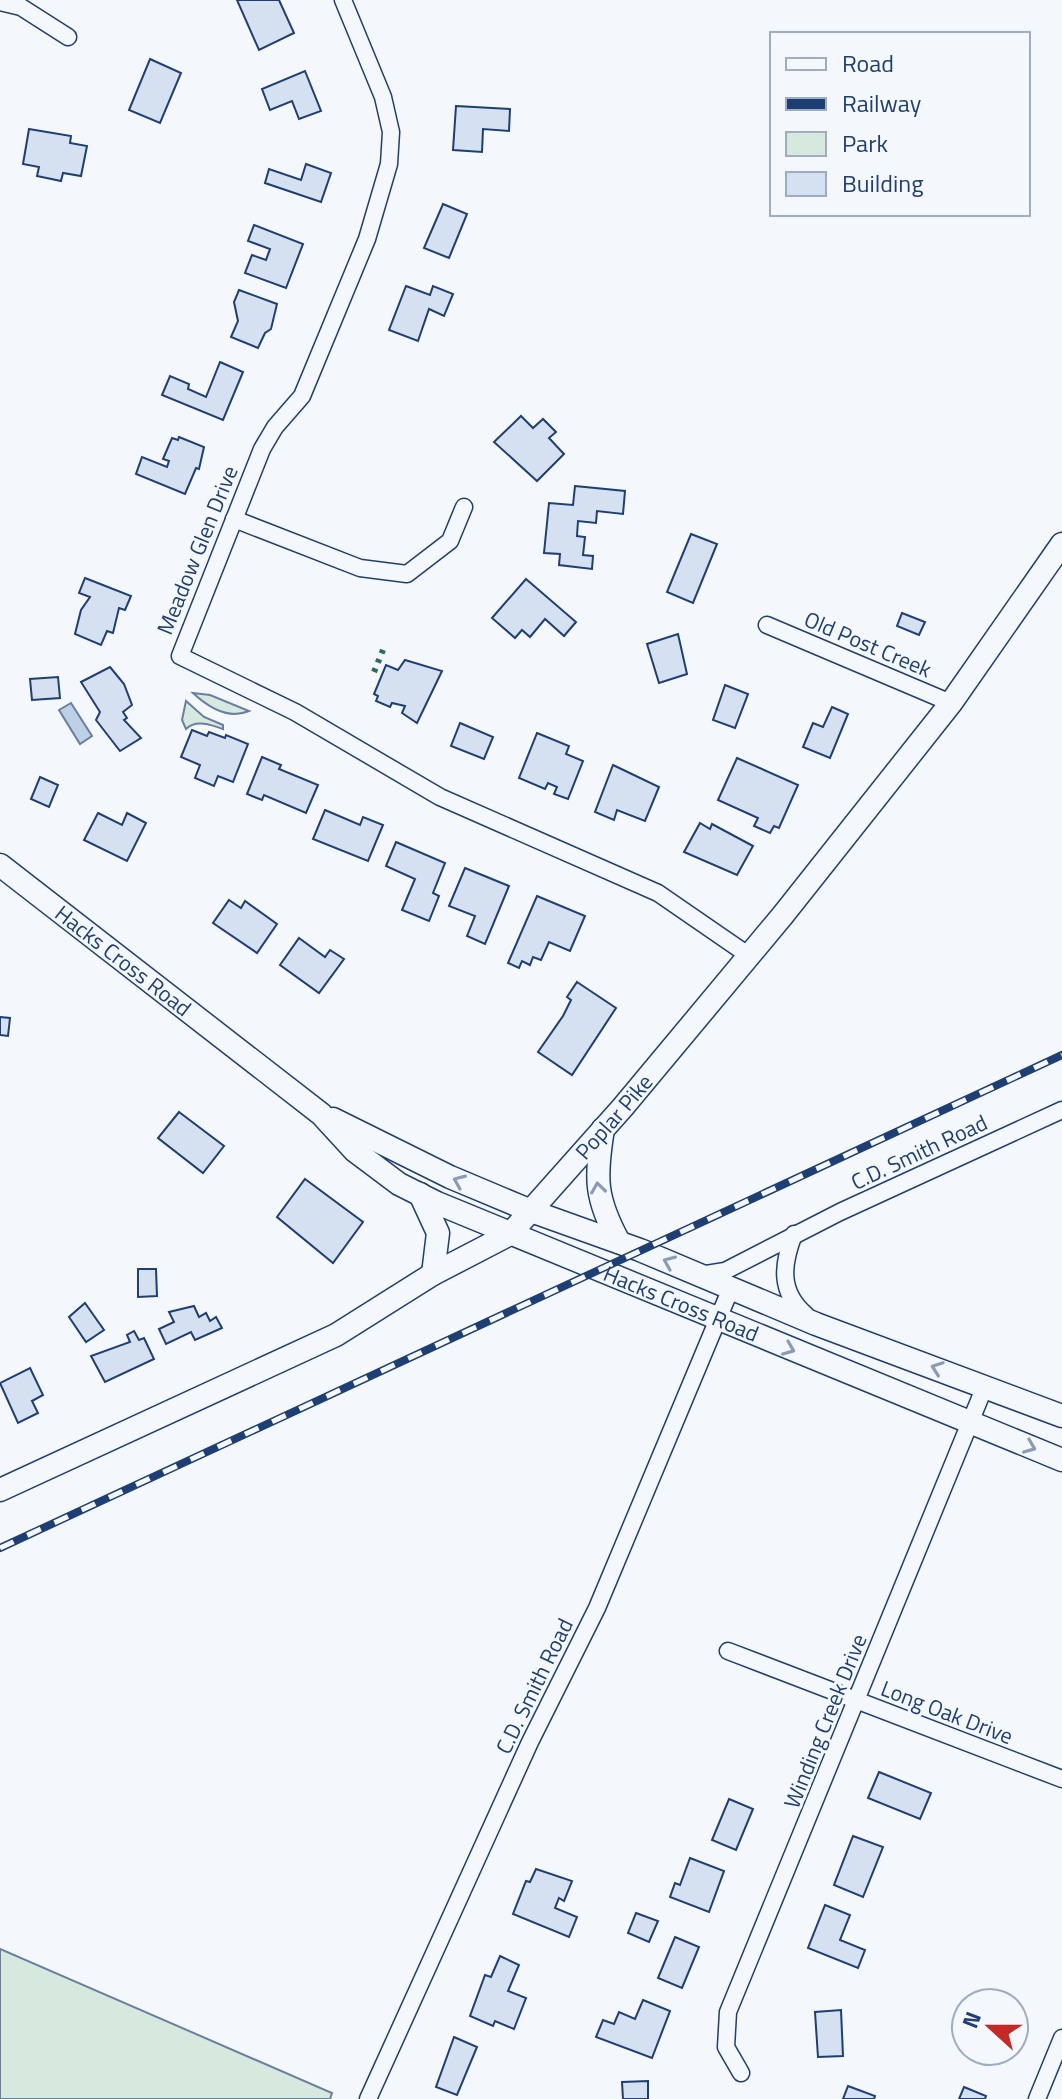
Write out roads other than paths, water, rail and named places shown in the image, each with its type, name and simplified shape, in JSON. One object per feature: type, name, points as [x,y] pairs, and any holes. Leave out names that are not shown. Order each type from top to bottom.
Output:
[{"type":"main road","name":"Poplar Pike","points":[[0,1490],[336,1335],[433,1274],[510,1234],[603,1129],[748,955],[951,703],[1062,544]]},
{"type":"main road","name":"Hacks Cross Road","points":[[0,865],[321,1114],[355,1151],[399,1184],[510,1234],[1062,1460]]},
{"type":"main road","name":"Hacks Cross Road","points":[[321,1114],[450,1177],[531,1211],[619,1242],[816,1324],[1062,1416]]},
{"type":"main road","points":[[603,1129],[596,1172],[597,1193],[619,1242]]},
{"type":"main road","points":[[420,1194],[438,1233],[433,1274]]},
{"type":"street","name":"Meadow Glen Drive","points":[[343,0],[383,97],[391,132],[389,164],[367,239],[302,396],[267,439],[183,642],[180,656],[184,661],[295,712],[459,807],[658,893],[748,955]]},
{"type":"street","points":[[0,2],[21,7],[68,37]]},
{"type":"street","points":[[234,519],[360,568],[407,574],[450,541],[464,507]]},
{"type":"street","name":"Old Post Creek","points":[[767,625],[951,703]]},
{"type":"street","name":"C.D. Smith Road","points":[[699,1275],[725,1271],[794,1234],[1062,1110]]},
{"type":"street","points":[[794,1234],[784,1271],[787,1287],[793,1304],[816,1324]]},
{"type":"street","name":"C.D. Smith Road","points":[[368,2099],[530,1742],[597,1608],[731,1288]]},
{"type":"street","name":"Winding Creek Drive","points":[[741,2073],[726,2047],[728,2012],[858,1702],[985,1386]]},
{"type":"street","name":"Long Oak Drive","points":[[728,1651],[1062,1779]]},
{"type":"street","points":[[1037,2099],[1062,2038]]},
{"type":"water","points":[[71,703],[92,736],[80,744],[59,710]]},
{"type":"railway","points":[[0,1548],[1062,1055]]}]
